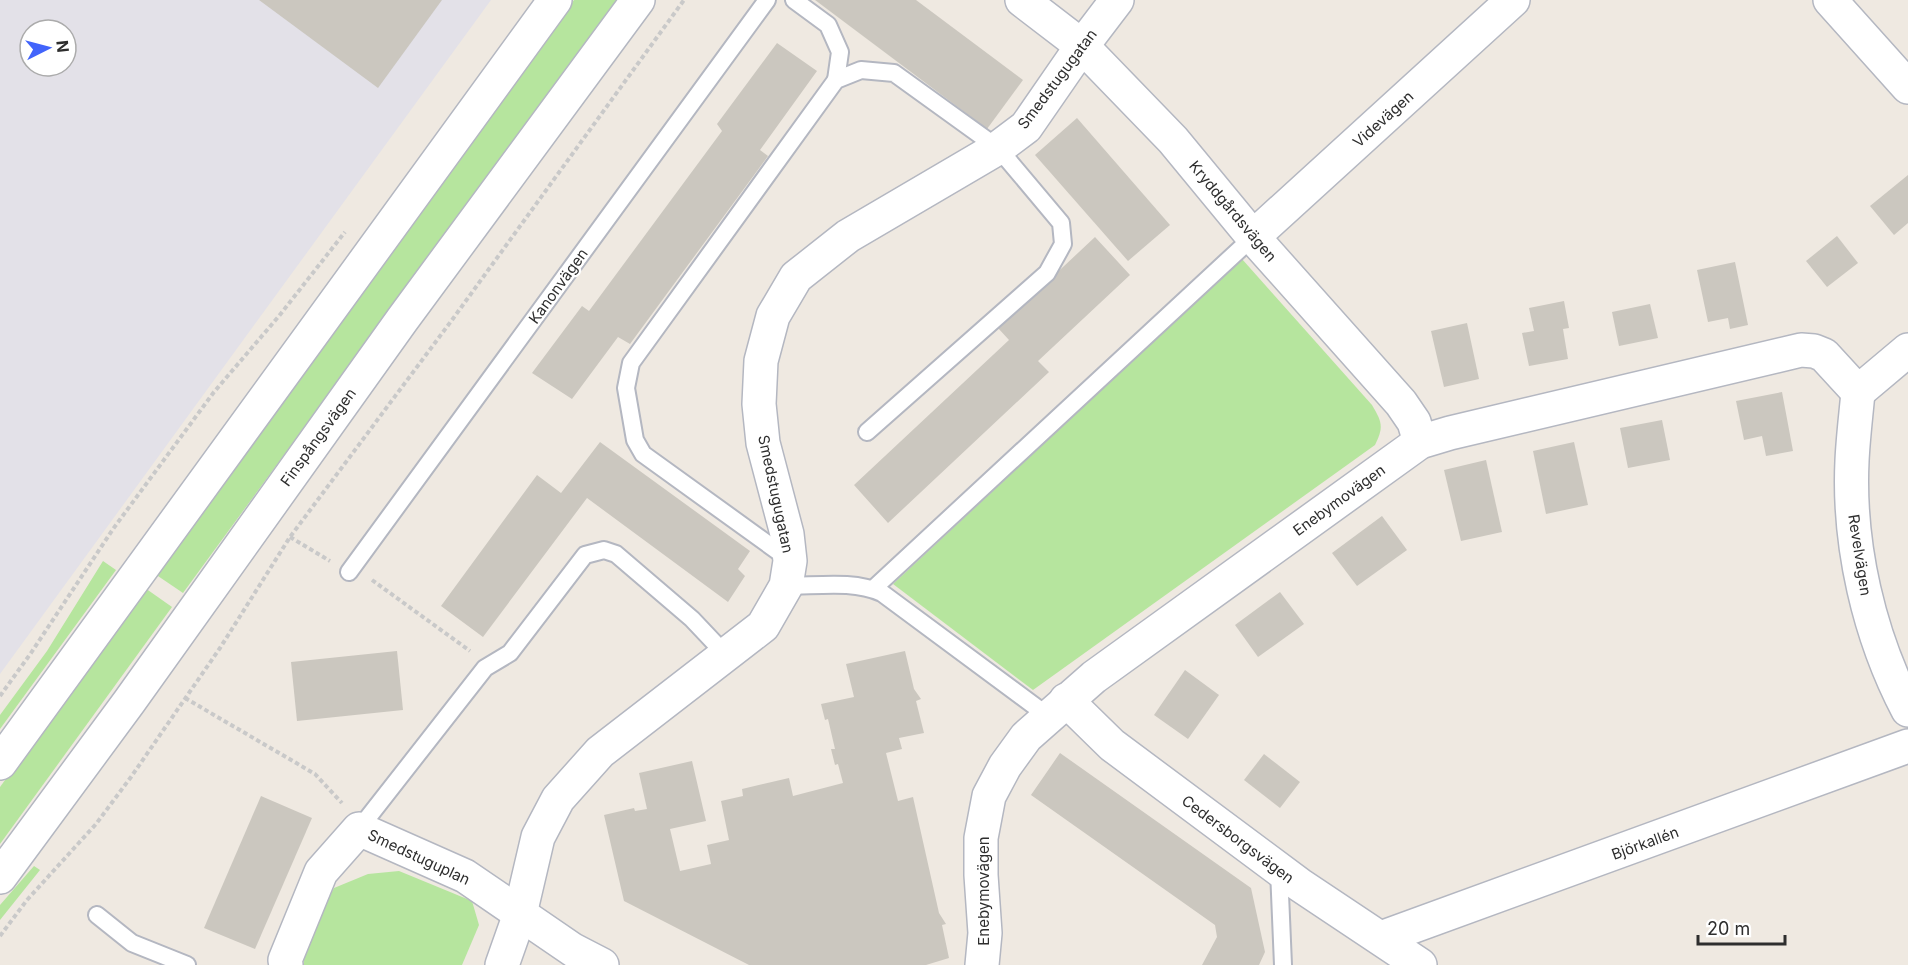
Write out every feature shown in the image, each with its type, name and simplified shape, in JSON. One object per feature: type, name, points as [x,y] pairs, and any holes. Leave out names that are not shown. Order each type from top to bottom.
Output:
[{"type":"street","points":[[0,763],[555,0]]},
{"type":"street","name":"Finspångsvägen","points":[[0,877],[129,702],[402,320],[639,0]]},
{"type":"street","name":"Kryddgårdsvägen","points":[[1022,0],[1082,46],[1173,140],[1253,237],[1401,403],[1414,422],[1420,442]]},
{"type":"street","name":"Smedstugugatan","points":[[788,574],[787,534],[763,443],[759,404],[761,361],[773,316],[796,277],[848,236],[998,148],[1026,127],[1117,0]]},
{"type":"street","name":"Videvägen","points":[[1253,237],[1513,0]]},
{"type":"street","points":[[1830,0],[1908,87]]},
{"type":"street","name":"Enebymovägen","points":[[982,965],[985,933],[981,838],[989,796],[1005,766],[1026,737],[1057,708],[1113,663],[1420,442],[1802,350],[1824,355],[1858,392]]},
{"type":"street","points":[[1858,392],[1908,350]]},
{"type":"street","name":"Revelvägen","points":[[1858,392],[1852,462],[1855,540],[1872,620],[1889,668],[1908,710]]},
{"type":"street","points":[[502,965],[520,914],[538,837],[558,799],[600,752],[763,626],[788,574]]},
{"type":"street","name":"Cedersborgsvägen","points":[[1057,708],[1112,745],[1279,869],[1420,965]]},
{"type":"street","name":"Björkallén","points":[[1381,938],[1908,746]]},
{"type":"street","name":"Smedstuguplan","points":[[286,965],[285,960],[321,872],[359,829],[465,876],[573,950],[602,965]]},
{"type":"lane","name":"Kanonvägen","points":[[349,572],[767,0]]},
{"type":"lane","points":[[794,0],[828,25],[840,52],[836,80],[631,363],[626,388],[635,440],[644,454],[788,574],[873,589],[882,593],[1057,708]]},
{"type":"lane","points":[[836,80],[861,70],[894,73],[998,148],[1060,223],[1063,244],[1047,273],[867,432]]},
{"type":"lane","points":[[873,589],[1253,237]]},
{"type":"lane","points":[[359,829],[485,668],[510,652],[585,555],[604,550],[616,554],[692,619],[726,655]]},
{"type":"lane","points":[[1279,869],[1283,965]]},
{"type":"lane","points":[[97,915],[132,943],[187,965]]},
{"type":"path","points":[[0,936],[27,900],[96,824],[131,777],[220,648],[290,537],[459,310],[684,0]]},
{"type":"path","points":[[0,696],[113,529],[194,418],[279,316],[351,224]]},
{"type":"path","points":[[290,537],[349,572],[362,573],[490,665]]},
{"type":"path","points":[[185,698],[315,774],[339,798],[359,829]]},
{"type":"shaded area","points":[[0,0],[491,0],[0,674]]},
{"type":"green space","points":[[574,0],[617,0],[183,593],[155,574]]},
{"type":"green space","points":[[1242,259],[1372,405],[1381,425],[1375,445],[1033,690],[893,584]]},
{"type":"green space","points":[[103,561],[116,570],[0,729],[0,715],[47,651]]},
{"type":"green space","points":[[145,588],[172,607],[0,844],[0,787]]},
{"type":"green space","points":[[34,866],[40,870],[0,920],[0,905]]},
{"type":"green space","points":[[399,871],[472,901],[479,925],[462,965],[304,965],[303,947],[334,888],[368,874]]},
{"type":"building","points":[[259,0],[442,0],[378,88]]},
{"type":"building","points":[[815,0],[916,0],[1023,80],[987,129]]},
{"type":"building","points":[[777,43],[817,71],[760,150],[768,156],[630,344],[618,337],[572,399],[532,373],[582,306],[589,311],[722,131],[717,124]]},
{"type":"building","points":[[1077,118],[1170,225],[1128,261],[1035,155]]},
{"type":"building","points":[[1908,175],[1908,223],[1894,235],[1870,206]]},
{"type":"building","points":[[1837,236],[1858,263],[1827,287],[1806,261]]},
{"type":"building","points":[[1095,237],[1130,275],[1038,361],[1049,372],[888,523],[854,485],[1009,340],[998,328]]},
{"type":"building","points":[[1735,262],[1748,325],[1730,329],[1728,318],[1708,322],[1697,270]]},
{"type":"building","points":[[1564,301],[1569,328],[1563,329],[1568,359],[1529,366],[1522,333],[1534,331],[1529,308]]},
{"type":"building","points":[[1650,304],[1658,338],[1619,346],[1612,312]]},
{"type":"building","points":[[1467,323],[1479,379],[1444,387],[1431,331]]},
{"type":"building","points":[[1782,392],[1793,451],[1766,456],[1762,436],[1744,440],[1736,401]]},
{"type":"building","points":[[1662,420],[1670,460],[1628,468],[1620,428]]},
{"type":"building","points":[[600,442],[750,551],[738,569],[745,576],[728,602],[587,498],[483,637],[441,606],[537,475],[561,493]]},
{"type":"building","points":[[1574,442],[1588,505],[1546,514],[1533,451]]},
{"type":"building","points":[[1486,460],[1502,532],[1461,541],[1444,470]]},
{"type":"building","points":[[1382,516],[1407,550],[1357,586],[1332,553]]},
{"type":"building","points":[[1280,592],[1304,624],[1258,657],[1235,625]]},
{"type":"building","points":[[397,651],[403,710],[297,721],[291,662]]},
{"type":"building","points":[[905,651],[914,689],[921,699],[916,701],[924,733],[899,738],[902,749],[886,753],[898,801],[913,797],[939,913],[946,924],[942,925],[949,958],[926,965],[749,965],[624,901],[604,815],[634,808],[635,811],[647,809],[639,773],[692,761],[706,821],[670,829],[680,871],[711,864],[707,845],[729,840],[721,801],[743,796],[742,789],[789,778],[793,796],[843,783],[838,764],[835,765],[831,749],[835,749],[828,719],[825,720],[821,704],[854,697],[846,664]]},
{"type":"building","points":[[1185,670],[1219,695],[1188,739],[1154,715]]},
{"type":"building","points":[[1060,753],[1251,888],[1265,952],[1259,965],[1202,965],[1217,937],[1215,925],[1031,795]]},
{"type":"building","points":[[1264,754],[1300,782],[1280,808],[1244,780]]},
{"type":"building","points":[[261,796],[312,818],[255,949],[204,928]]}]
